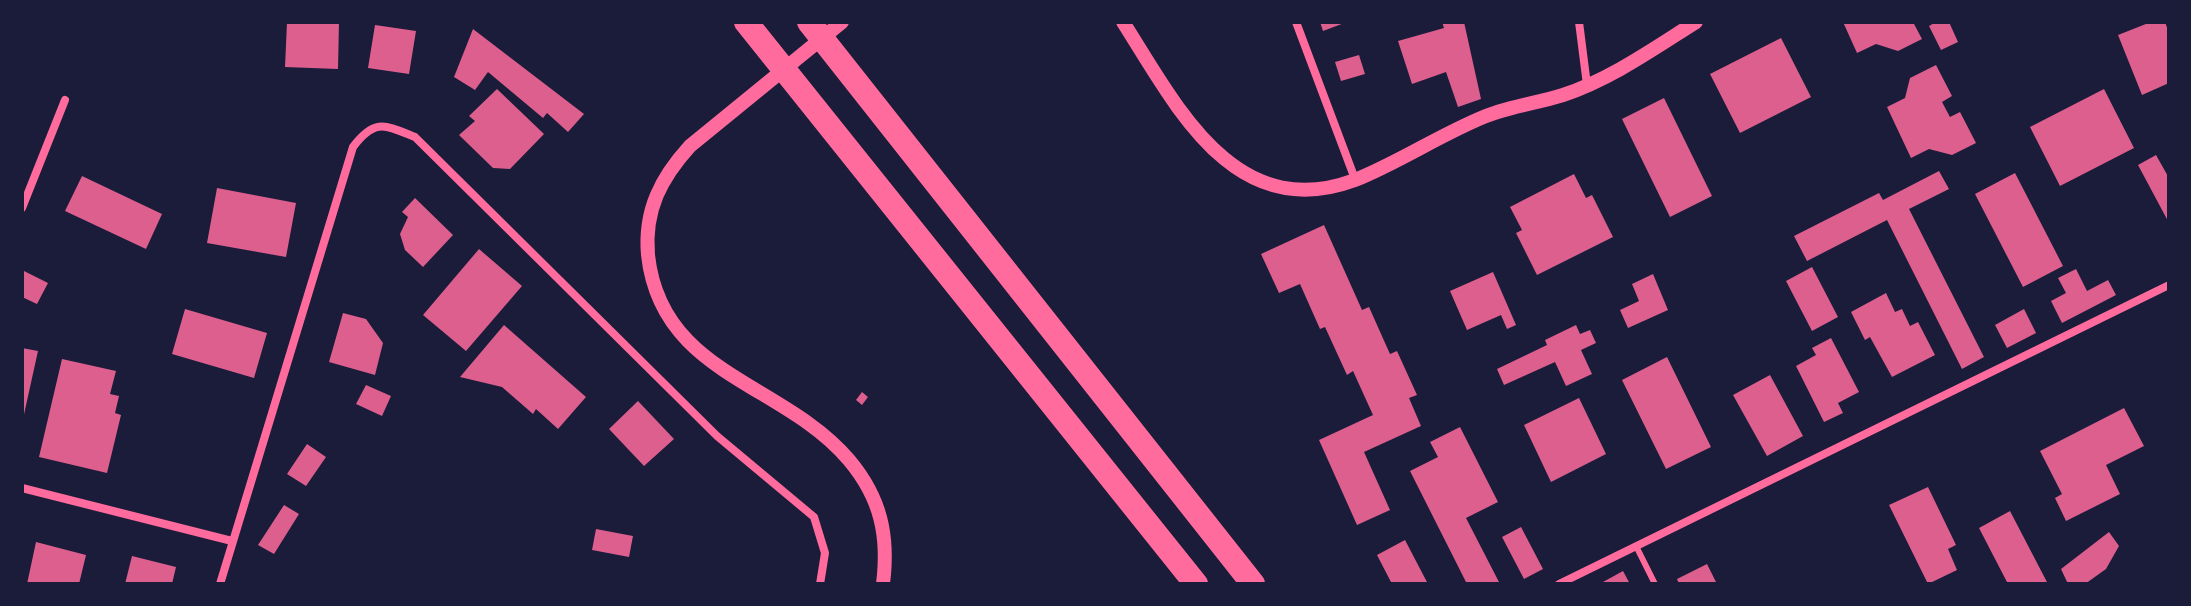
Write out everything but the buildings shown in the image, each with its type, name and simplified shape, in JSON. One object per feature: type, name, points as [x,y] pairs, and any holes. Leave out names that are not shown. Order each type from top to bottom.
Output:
[{"type":"highway","points":[[809,22],[1253,584]]},
{"type":"highway","points":[[821,22],[912,153]]},
{"type":"highway","points":[[748,25],[1196,584]]},
{"type":"street","points":[[842,22],[690,146],[669,170],[654,195],[646,236],[650,270],[661,303],[676,331],[703,356],[823,435],[849,459],[879,512],[887,545],[883,584]]},
{"type":"street","points":[[1123,22],[1189,125],[1229,164],[1256,179],[1290,188],[1321,189],[1355,179],[1487,116],[1587,85],[1635,62],[1696,22]]},
{"type":"street","points":[[1296,22],[1355,179]]},
{"type":"street","points":[[1579,22],[1587,85]]},
{"type":"street","points":[[22,208],[65,100]]},
{"type":"street","points":[[220,584],[353,147],[366,130],[385,125],[415,137],[717,436],[814,517],[825,553],[820,584]]},
{"type":"street","points":[[1559,584],[2169,285]]},
{"type":"street","points":[[22,488],[232,541]]},
{"type":"lane","points":[[1636,546],[1655,584]]}]
